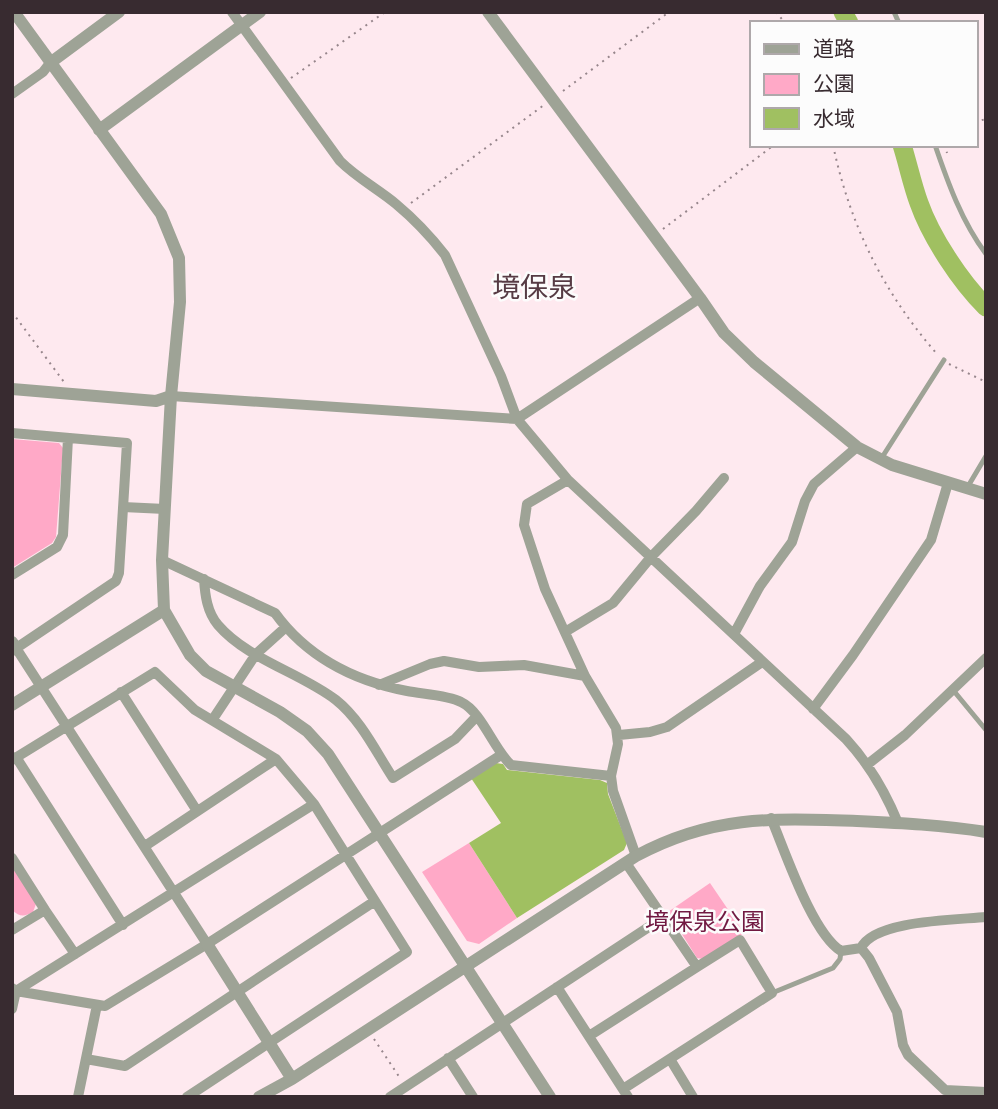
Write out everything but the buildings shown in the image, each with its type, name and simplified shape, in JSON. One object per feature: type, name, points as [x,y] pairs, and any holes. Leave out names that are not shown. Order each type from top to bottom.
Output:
[{"type":"street","points":[[14,12],[160,214],[179,258],[180,302],[171,396],[162,560],[164,610],[190,655],[205,671],[280,712],[307,731],[328,754],[550,1097]]},
{"type":"street","points":[[12,94],[119,12]]},
{"type":"street","points":[[232,12],[350,171],[403,210],[445,255],[501,376],[517,419],[568,481],[846,739],[868,764],[886,792],[898,823]]},
{"type":"street","points":[[99,130],[260,12]]},
{"type":"street","points":[[488,12],[724,333],[754,362],[857,447],[881,459],[986,494]]},
{"type":"street","points":[[12,388],[156,401],[171,396],[517,419],[700,298]]},
{"type":"street","points":[[12,433],[127,443],[119,573],[116,580],[14,647],[43,686],[292,1079]]},
{"type":"street","points":[[12,575],[57,547],[63,535],[68,438]]},
{"type":"street","points":[[734,634],[760,586],[792,542],[805,501],[814,484],[857,447]]},
{"type":"street","points":[[565,632],[613,603],[724,478]]},
{"type":"street","points":[[568,481],[527,504],[524,525],[545,589],[585,676],[619,735],[611,776],[631,860],[697,967]]},
{"type":"street","points":[[813,709],[931,540],[948,483]]},
{"type":"street","points":[[123,507],[165,509]]},
{"type":"street","points":[[162,560],[275,613],[304,645],[329,663],[378,685],[461,702],[477,716],[500,755],[511,765],[611,776]]},
{"type":"street","points":[[204,579],[206,601],[217,624],[256,653],[336,700],[355,720],[393,778],[455,739],[477,716]]},
{"type":"street","points":[[12,705],[164,610]]},
{"type":"street","points":[[213,719],[256,653],[286,627]]},
{"type":"street","points":[[868,764],[905,734],[986,658]]},
{"type":"street","points":[[378,685],[444,661],[479,667],[524,665],[585,676]]},
{"type":"street","points":[[619,735],[650,732],[667,727],[762,662]]},
{"type":"street","points":[[122,925],[14,759],[155,672],[195,710],[276,759],[314,804],[407,953],[187,1097]]},
{"type":"street","points":[[121,692],[197,811]]},
{"type":"street","points":[[14,989],[105,1006],[207,944],[500,755]]},
{"type":"street","points":[[145,846],[276,759]]},
{"type":"street","points":[[14,989],[75,954],[314,804]]},
{"type":"street","points":[[771,818],[806,902],[826,936],[841,951],[860,948],[864,942],[885,930],[986,917]]},
{"type":"street","points":[[259,1097],[292,1079],[631,860],[657,845],[690,832],[735,822],[771,818],[898,823],[986,832]]},
{"type":"street","points":[[12,858],[75,954]]},
{"type":"street","points":[[86,1059],[125,1066],[375,901]]},
{"type":"street","points":[[12,916],[17,927],[44,910]]},
{"type":"street","points":[[390,1097],[664,917]]},
{"type":"street","points":[[557,987],[626,1093],[670,1059],[772,993],[740,940],[589,1036]]},
{"type":"street","points":[[860,948],[869,958],[897,1012],[903,1045],[908,1055],[945,1090],[986,1092]]},
{"type":"street","points":[[12,1009],[14,989]]},
{"type":"street","points":[[78,1097],[97,1005]]},
{"type":"street","points":[[447,1058],[473,1097]]},
{"type":"street","points":[[670,1059],[694,1097]]},
{"type":"lane","points":[[936,147],[961,212],[973,237],[986,254]]},
{"type":"lane","points":[[881,459],[944,360]]},
{"type":"lane","points":[[967,488],[986,456]]},
{"type":"lane","points":[[953,690],[986,730]]},
{"type":"lane","points":[[772,993],[833,968],[840,959],[841,951]]},
{"type":"path","points":[[284,82],[385,12]]},
{"type":"path","points":[[403,210],[669,12]]},
{"type":"path","points":[[654,235],[771,147]]},
{"type":"path","points":[[833,147],[841,181],[858,232],[884,282],[906,315],[944,360],[952,367],[986,382]]},
{"type":"path","points":[[12,312],[73,394]]},
{"type":"path","points":[[368,1030],[405,1085]]},
{"type":"green space","points":[[12,439],[59,443],[63,448],[56,537],[52,543],[12,568]]},
{"type":"green space","points":[[469,843],[517,918],[479,944],[467,941],[422,872]]},
{"type":"green space","points":[[12,866],[36,904],[33,912],[27,915],[22,916],[12,910]]},
{"type":"green space","name":"境保泉公園","points":[[710,883],[744,933],[703,959],[697,958],[668,912]]},
{"type":"water","points":[[496,763],[503,764],[507,770],[607,783],[608,794],[627,843],[624,850],[517,918],[469,843],[501,823],[471,778]]},
{"type":"waterway","points":[[843,12],[848,21]]},
{"type":"waterway","points":[[903,147],[917,196],[931,230],[957,272],[986,307]]},
{"type":"district","name":"境保泉","points":[[534,287]]}]
